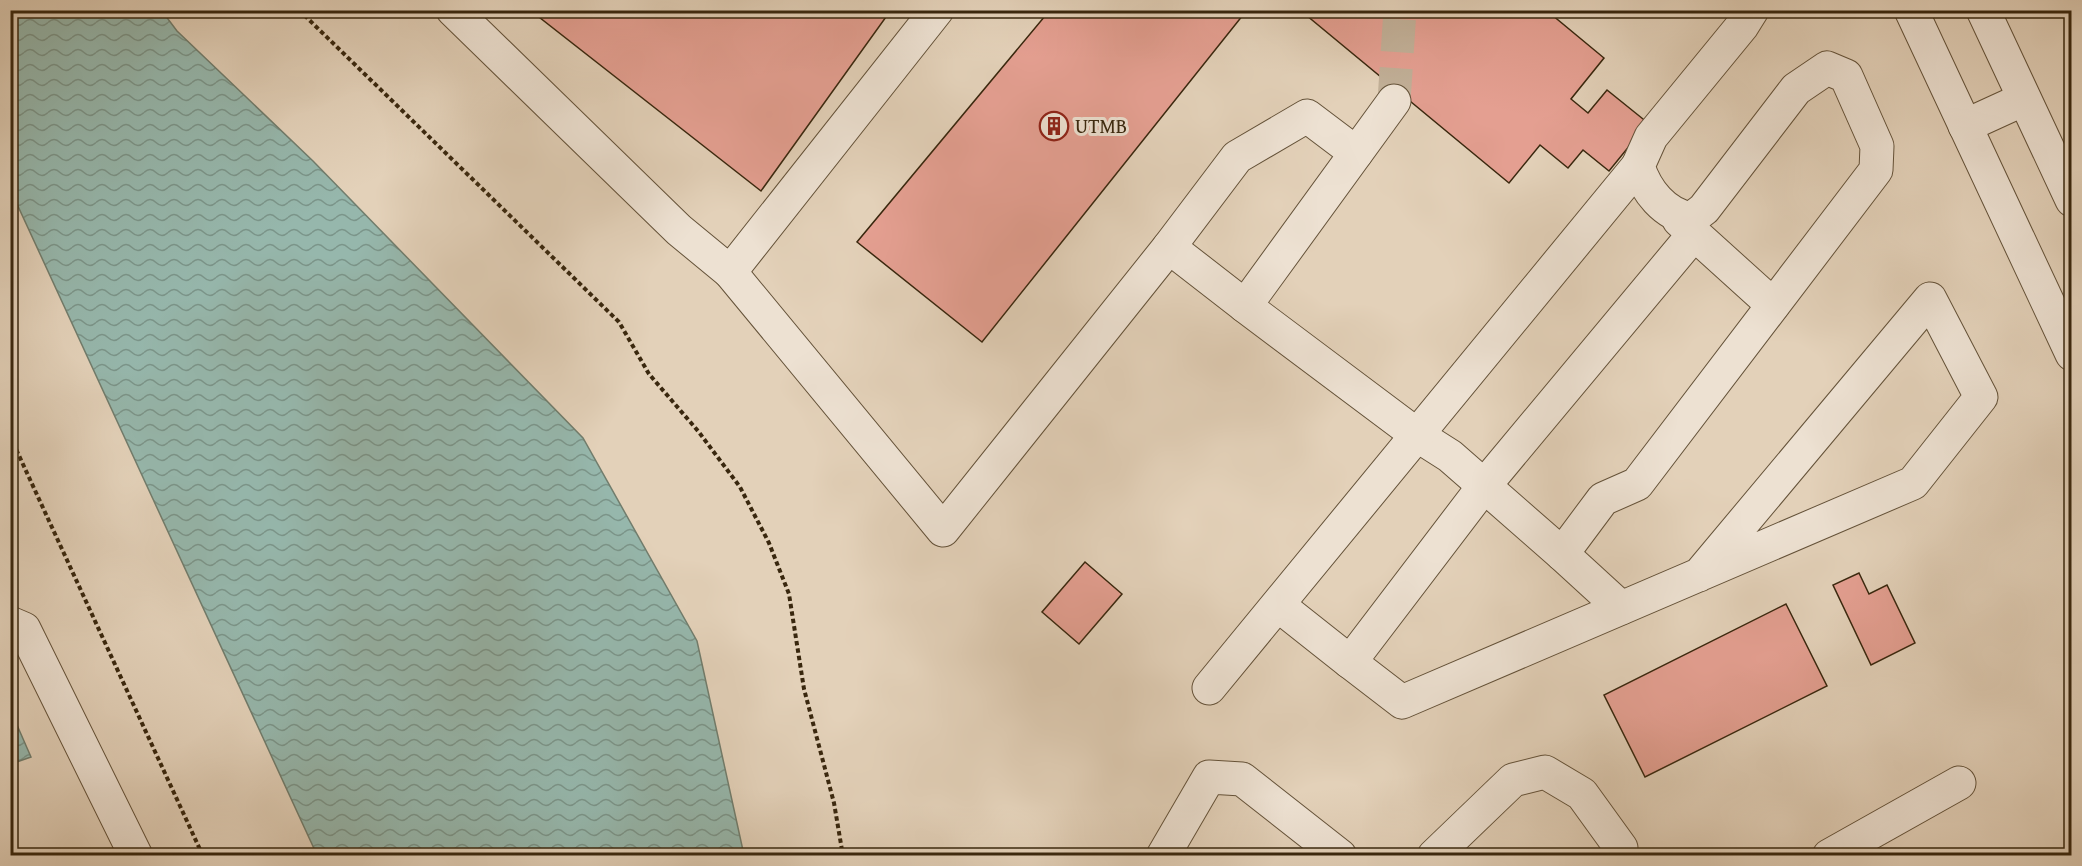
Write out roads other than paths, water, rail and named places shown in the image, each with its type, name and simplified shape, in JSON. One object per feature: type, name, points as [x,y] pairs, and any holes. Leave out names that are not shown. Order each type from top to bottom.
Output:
[{"type":"lane","points":[[453,10],[679,230],[730,272],[943,530],[1169,247],[1237,157],[1307,116],[1356,153]]},
{"type":"lane","points":[[730,272],[937,10]]},
{"type":"lane","points":[[1209,688],[1638,166],[1651,137],[1743,26],[1752,10]]},
{"type":"lane","points":[[1911,10],[2072,354]]},
{"type":"lane","points":[[1983,10],[2072,200]]},
{"type":"lane","points":[[1350,662],[1684,225],[1704,209],[1796,89],[1827,68],[1846,76],[1877,146],[1876,170],[1637,484],[1603,499],[1562,554]]},
{"type":"lane","points":[[1965,126],[2024,99]]},
{"type":"lane","points":[[1245,306],[1394,101]]},
{"type":"lane","points":[[1638,166],[1644,186],[1773,305]]},
{"type":"lane","points":[[1169,247],[1417,435],[1450,456],[1621,608]]},
{"type":"lane","points":[[1278,605],[1402,702],[1699,575],[1912,483],[1982,397],[1930,299],[1699,575]]},
{"type":"lane","points":[[10,623],[24,629],[136,855]]},
{"type":"lane","points":[[1434,855],[1513,780],[1545,772],[1582,794],[1621,848]]},
{"type":"lane","points":[[1163,855],[1209,777],[1242,779],[1340,855]]},
{"type":"lane","points":[[1829,855],[1959,783]]},
{"type":"water","points":[[10,11],[162,11],[177,31],[313,161],[583,438],[697,641],[744,855],[317,855],[11,191]]},
{"type":"water","points":[[10,709],[31,757],[11,764],[10,764]]},
{"type":"tunnel","points":[[1394,101],[1400,10]]},
{"type":"place","name":"UTMB","points":[[1054,126]]}]
